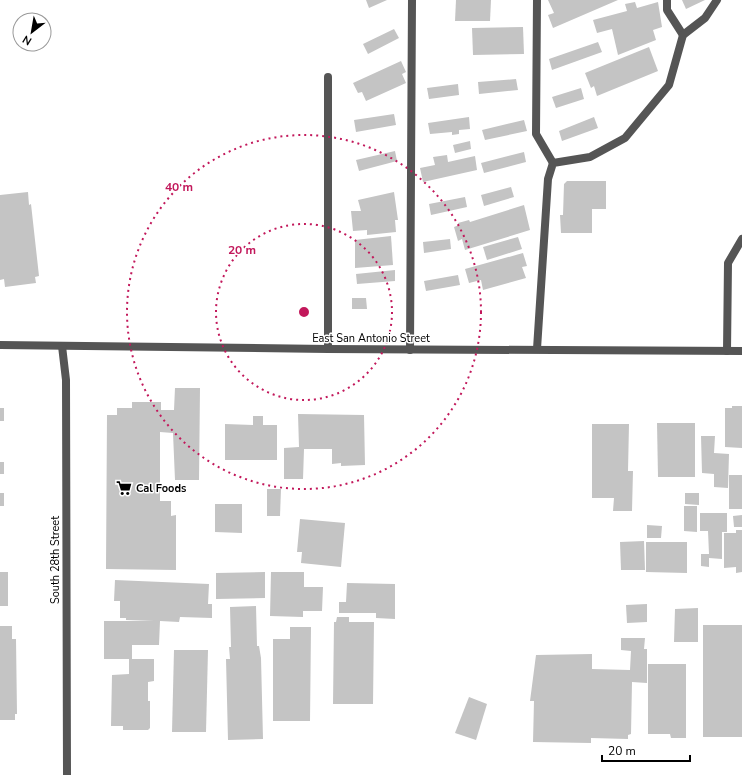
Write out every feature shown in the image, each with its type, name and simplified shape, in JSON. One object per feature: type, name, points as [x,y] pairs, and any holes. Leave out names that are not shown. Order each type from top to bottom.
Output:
[{"type":"street","points":[[410,350],[412,0]]},
{"type":"street","points":[[537,0],[536,134],[553,163],[548,179],[537,349]]},
{"type":"street","points":[[667,0],[667,10],[683,36]]},
{"type":"street","points":[[553,163],[590,158],[625,138],[669,85],[683,36],[705,18],[717,0]]},
{"type":"street","points":[[328,77],[328,349]]},
{"type":"street","points":[[727,351],[728,263],[742,239]]},
{"type":"street","name":"East San Antonio Street","points":[[0,345],[410,350],[537,349],[742,351]]},
{"type":"street","name":"South 28th Street","points":[[62,346],[66,380],[67,775]]},
{"type":"building","points":[[366,0],[387,0],[369,8]]},
{"type":"building","points":[[456,0],[491,0],[490,21],[455,21]]},
{"type":"building","points":[[548,0],[618,0],[553,28],[548,15],[554,13]]},
{"type":"building","points":[[682,0],[705,0],[686,9]]},
{"type":"building","points":[[635,2],[637,8],[658,2],[662,27],[653,30],[656,40],[618,55],[612,29],[597,33],[593,20],[627,11],[625,4]]},
{"type":"building","points":[[523,27],[524,54],[473,55],[472,28]]},
{"type":"building","points":[[394,29],[399,38],[368,54],[363,44]]},
{"type":"building","points":[[598,42],[602,52],[552,70],[549,59]]},
{"type":"building","points":[[649,47],[658,71],[597,96],[594,86],[591,88],[585,73]]},
{"type":"building","points":[[401,61],[406,72],[402,74],[406,83],[366,101],[362,92],[358,93],[353,83]]},
{"type":"building","points":[[516,79],[518,90],[479,94],[478,82]]},
{"type":"building","points":[[458,84],[459,95],[429,99],[427,88]]},
{"type":"building","points":[[581,88],[584,99],[556,108],[552,97]]},
{"type":"building","points":[[394,114],[396,125],[356,132],[354,120]]},
{"type":"building","points":[[469,117],[470,129],[459,130],[459,134],[452,135],[452,132],[430,134],[428,123]]},
{"type":"building","points":[[594,117],[598,128],[562,141],[559,131]]},
{"type":"building","points":[[524,120],[527,131],[485,140],[482,130]]},
{"type":"building","points":[[470,141],[471,149],[455,153],[453,145]]},
{"type":"building","points":[[395,151],[397,161],[359,171],[356,160]]},
{"type":"building","points":[[524,152],[526,162],[484,173],[481,163]]},
{"type":"building","points":[[447,155],[448,162],[475,156],[477,170],[423,182],[420,168],[435,165],[433,157]]},
{"type":"building","points":[[567,181],[606,181],[606,209],[592,209],[592,233],[561,233],[560,215],[563,215],[564,184]]},
{"type":"building","points":[[511,187],[514,197],[484,206],[481,195]]},
{"type":"building","points":[[28,192],[29,205],[31,204],[39,276],[35,277],[36,283],[5,287],[4,279],[0,280],[0,195]]},
{"type":"building","points":[[394,192],[398,220],[395,220],[396,232],[367,235],[367,230],[353,231],[351,211],[361,211],[358,200]]},
{"type":"building","points":[[465,197],[467,207],[431,215],[429,204]]},
{"type":"building","points":[[524,205],[530,230],[465,250],[462,239],[458,241],[454,227],[459,225],[458,223],[469,220],[470,222]]},
{"type":"building","points":[[391,236],[393,265],[355,268],[355,240]]},
{"type":"building","points":[[518,237],[522,249],[487,260],[483,247]]},
{"type":"building","points":[[450,239],[451,249],[424,253],[423,242]]},
{"type":"building","points":[[523,253],[527,266],[522,267],[526,278],[483,290],[481,280],[469,283],[465,269]]},
{"type":"building","points":[[395,270],[395,281],[357,284],[356,274]]},
{"type":"building","points":[[458,275],[460,285],[426,291],[424,281]]},
{"type":"building","points":[[352,298],[366,298],[367,309],[352,309]]},
{"type":"building","points":[[175,388],[200,388],[199,480],[175,480],[173,433],[160,432],[160,501],[171,501],[171,516],[176,515],[176,570],[106,569],[107,415],[117,415],[117,408],[132,408],[132,402],[161,402],[161,410],[174,410]]},
{"type":"building","points":[[732,406],[742,406],[742,448],[725,447],[725,408],[732,408]]},
{"type":"building","points":[[0,408],[4,408],[4,421],[0,421]]},
{"type":"building","points":[[298,414],[364,415],[365,465],[341,466],[341,463],[332,464],[332,449],[304,449],[303,479],[284,479],[284,448],[299,447]]},
{"type":"building","points":[[253,416],[263,416],[263,425],[277,425],[277,460],[225,460],[225,424],[253,425]]},
{"type":"building","points":[[657,423],[695,423],[695,477],[658,477]]},
{"type":"building","points":[[592,424],[629,424],[628,471],[633,471],[632,511],[613,511],[614,498],[592,498]]},
{"type":"building","points":[[701,436],[715,436],[714,453],[729,454],[728,488],[714,487],[714,474],[702,473]]},
{"type":"building","points":[[0,462],[4,462],[4,474],[0,474]]},
{"type":"building","points":[[729,475],[742,475],[742,509],[729,509]]},
{"type":"building","points":[[267,489],[281,489],[280,516],[267,516]]},
{"type":"building","points":[[0,493],[4,493],[4,506],[0,506]]},
{"type":"building","points":[[685,493],[699,493],[699,505],[685,504]]},
{"type":"building","points":[[215,504],[242,504],[242,533],[215,532]]},
{"type":"building","points":[[684,506],[697,506],[697,532],[684,531]]},
{"type":"building","points":[[700,513],[727,513],[727,532],[722,532],[722,559],[709,558],[709,567],[701,566],[701,554],[709,554],[708,531],[700,531]]},
{"type":"building","points":[[742,515],[742,527],[734,527],[733,516]]},
{"type":"building","points":[[300,519],[345,523],[341,567],[301,563],[302,552],[297,552]]},
{"type":"building","points":[[647,525],[662,526],[661,538],[647,538]]},
{"type":"building","points":[[736,530],[742,530],[742,572],[736,573],[736,567],[724,568],[724,533],[736,533]]},
{"type":"building","points":[[644,541],[645,570],[621,570],[620,542]]},
{"type":"building","points":[[646,542],[687,542],[687,573],[646,572]]},
{"type":"building","points":[[0,572],[8,572],[8,606],[0,606]]},
{"type":"building","points":[[265,572],[265,598],[216,599],[216,573]]},
{"type":"building","points":[[271,572],[304,572],[304,587],[323,587],[322,611],[303,611],[303,617],[270,616]]},
{"type":"building","points":[[115,580],[209,584],[208,604],[212,604],[212,618],[180,617],[179,622],[160,621],[159,645],[132,645],[132,659],[154,659],[154,681],[148,682],[150,728],[148,730],[123,730],[123,726],[111,726],[112,675],[129,674],[129,659],[104,659],[104,621],[154,621],[126,620],[126,618],[120,618],[120,601],[114,601]]},
{"type":"building","points":[[347,583],[395,584],[395,619],[376,618],[376,613],[339,613],[339,602],[346,602]]},
{"type":"building","points":[[647,604],[647,622],[627,623],[626,605]]},
{"type":"building","points":[[256,606],[257,646],[259,646],[261,658],[263,739],[228,740],[226,659],[230,659],[229,647],[231,647],[230,607]]},
{"type":"building","points":[[698,608],[698,642],[674,642],[675,609]]},
{"type":"building","points":[[337,617],[349,617],[349,622],[374,622],[373,704],[333,704],[334,622],[336,622]]},
{"type":"building","points":[[703,625],[742,625],[742,737],[703,737]]},
{"type":"building","points":[[0,626],[12,626],[12,639],[16,639],[17,714],[15,714],[15,720],[0,720]]},
{"type":"building","points":[[290,627],[311,627],[310,721],[273,721],[273,639],[290,639]]},
{"type":"building","points":[[621,638],[645,638],[644,649],[647,649],[647,683],[632,682],[631,734],[628,735],[628,739],[591,738],[591,743],[533,742],[534,701],[530,701],[536,655],[592,654],[592,669],[630,670],[631,651],[621,650]]},
{"type":"building","points":[[174,650],[208,650],[206,732],[172,732]]},
{"type":"building","points":[[648,664],[686,664],[686,738],[671,738],[670,734],[648,734]]},
{"type":"building","points":[[469,697],[487,704],[476,740],[455,733]]},
{"type":"place","name":"Cal Foods","points":[[124,488]]}]
